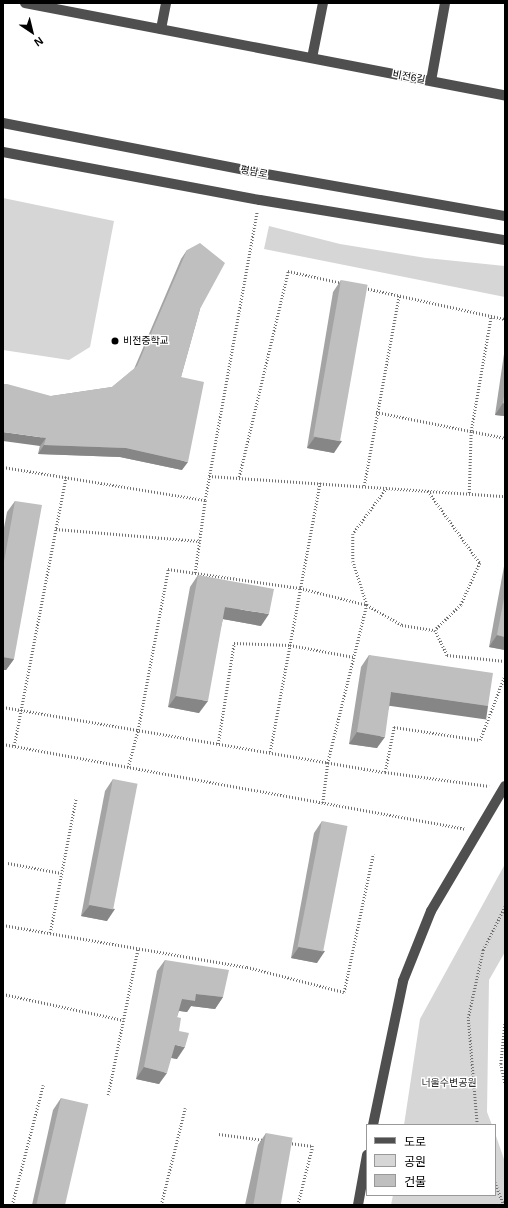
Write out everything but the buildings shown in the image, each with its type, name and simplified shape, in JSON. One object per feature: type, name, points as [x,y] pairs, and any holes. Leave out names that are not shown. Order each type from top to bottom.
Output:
[{"type":"street","name":"비전6길","points":[[25,3],[53,6],[161,29],[505,95]]},
{"type":"street","points":[[161,29],[166,3]]},
{"type":"street","points":[[312,58],[323,3]]},
{"type":"street","points":[[431,81],[445,3]]},
{"type":"street","name":"평남로","points":[[3,123],[266,174],[505,216]]},
{"type":"street","points":[[3,152],[260,200],[505,240]]},
{"type":"street","points":[[373,1124],[403,981],[431,911],[504,787]]},
{"type":"street","points":[[358,1205],[366,1161]]},
{"type":"path","points":[[195,573],[209,476],[260,200]]},
{"type":"path","points":[[239,477],[288,271],[347,284]]},
{"type":"path","points":[[362,287],[505,319]]},
{"type":"path","points":[[364,486],[376,412],[399,295]]},
{"type":"path","points":[[469,494],[471,431],[492,316]]},
{"type":"path","points":[[376,412],[505,438]]},
{"type":"path","points":[[3,467],[205,500]]},
{"type":"path","points":[[209,476],[505,496]]},
{"type":"path","points":[[14,746],[66,477]]},
{"type":"path","points":[[270,752],[320,483]]},
{"type":"path","points":[[323,803],[328,763],[366,605],[352,561],[353,534],[388,488]]},
{"type":"path","points":[[428,491],[480,563],[461,604],[435,630]]},
{"type":"path","points":[[56,529],[199,542]]},
{"type":"path","points":[[128,767],[138,730],[168,569],[300,588],[366,605],[402,625],[435,630]]},
{"type":"path","points":[[435,630],[447,655],[505,661]]},
{"type":"path","points":[[218,744],[234,643],[290,645],[354,657]]},
{"type":"path","points":[[385,772],[394,727],[480,740],[505,675]]},
{"type":"path","points":[[3,707],[328,763],[385,772],[504,787]]},
{"type":"path","points":[[3,744],[478,831]]},
{"type":"path","points":[[50,933],[76,798]]},
{"type":"path","points":[[3,925],[247,967],[344,992],[373,854]]},
{"type":"path","points":[[8,863],[61,873]]},
{"type":"path","points":[[477,1124],[468,1018],[483,950],[505,906]]},
{"type":"path","points":[[108,1095],[138,948]]},
{"type":"path","points":[[3,994],[124,1020]]},
{"type":"path","points":[[505,1024],[501,1064],[505,1082]]},
{"type":"path","points":[[12,1205],[43,1085]]},
{"type":"path","points":[[161,1205],[185,1108]]},
{"type":"path","points":[[219,1134],[266,1140]]},
{"type":"path","points":[[282,1142],[312,1146],[298,1205]]},
{"type":"path","points":[[496,1185],[504,1205]]},
{"type":"green space","points":[[3,198],[114,221],[90,347],[69,360],[3,350]]},
{"type":"green space","points":[[269,226],[340,244],[426,258],[505,266],[505,297],[264,249]]},
{"type":"green space","name":"너울수변공원","points":[[505,864],[505,952],[489,980],[487,1112],[492,1124],[404,1124],[420,1019]]},
{"type":"green space","points":[[496,1136],[505,1162],[505,1205],[391,1205],[393,1196],[496,1196]]},
{"type":"place","name":"비전중학교","points":[[115,341]]}]
